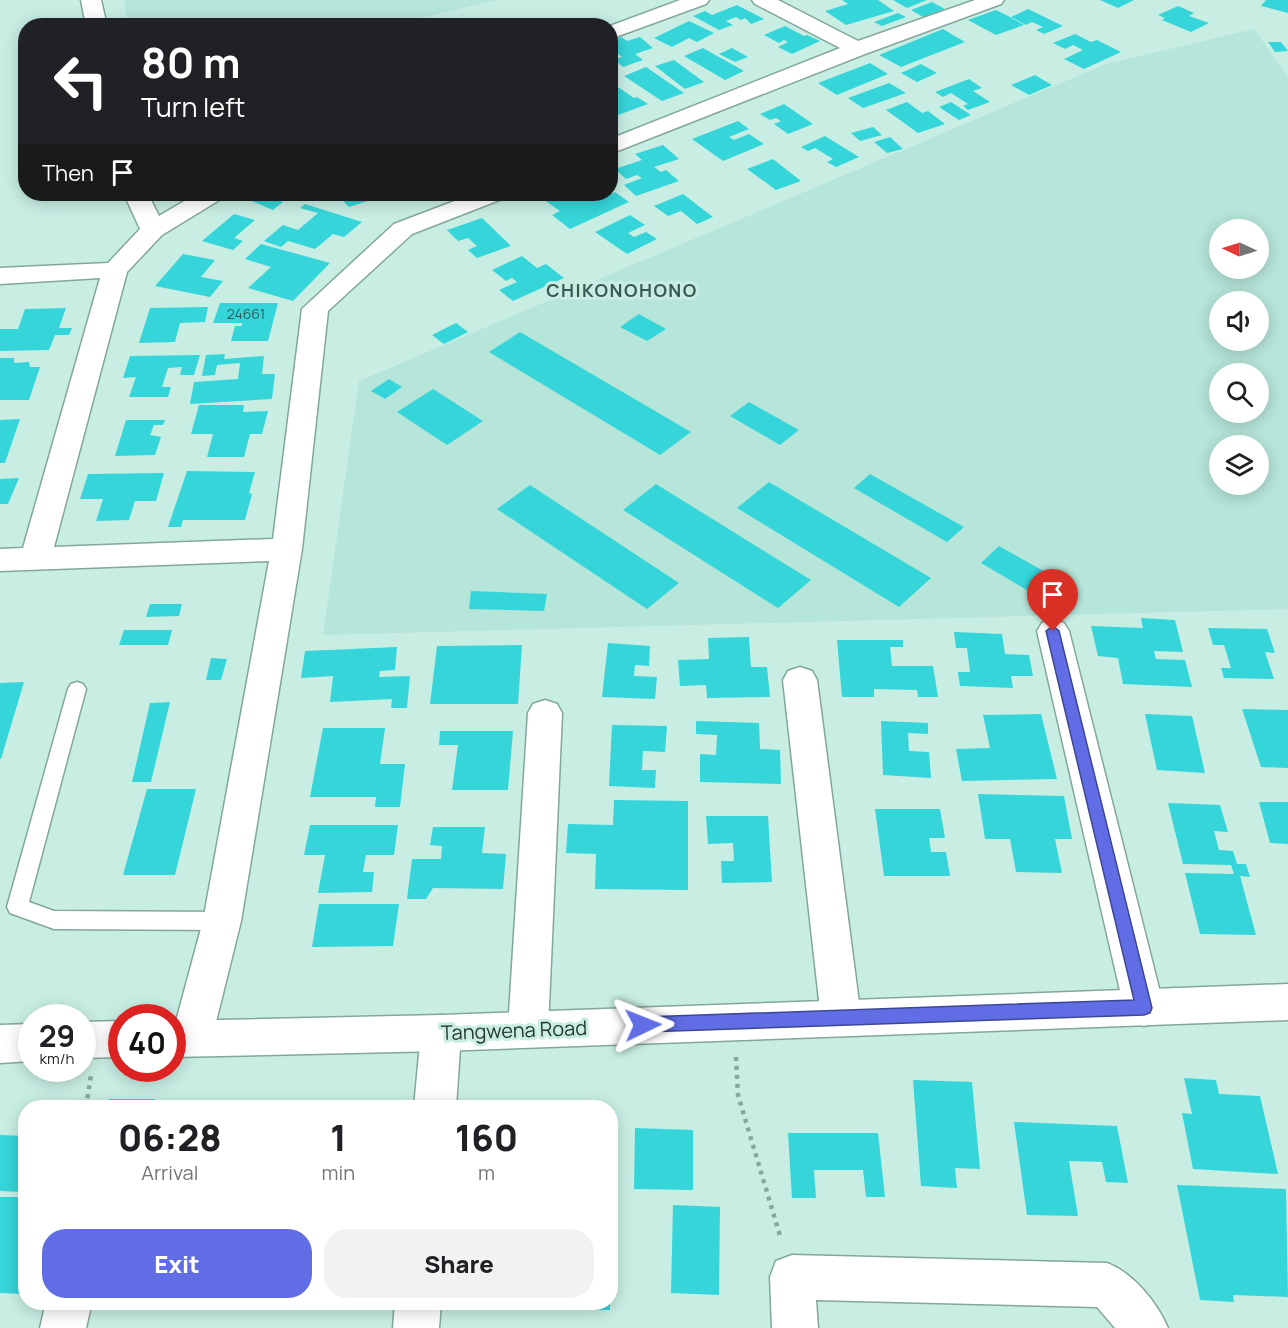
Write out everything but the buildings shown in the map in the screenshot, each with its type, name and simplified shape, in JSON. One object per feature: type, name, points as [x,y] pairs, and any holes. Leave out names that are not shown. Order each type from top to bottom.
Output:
[{"type":"street","points":[[91,0],[95,18]]},
{"type":"street","points":[[618,30],[699,0]]},
{"type":"street","points":[[762,0],[857,49]]},
{"type":"street","points":[[618,144],[857,49],[994,0]]},
{"type":"street","points":[[139,201],[153,230]]},
{"type":"street","points":[[36,558],[115,270],[153,230],[201,201]]},
{"type":"street","points":[[186,1026],[222,921],[287,549],[315,309],[403,229],[475,201]]},
{"type":"street","points":[[0,276],[115,270]]},
{"type":"street","points":[[0,560],[287,549]]},
{"type":"street","points":[[1053,631],[1144,1008]]},
{"type":"street","points":[[800,680],[841,1018]]},
{"type":"street","points":[[528,1029],[545,713]]},
{"type":"street","name":"Tangwena Road","points":[[186,1038],[441,1033],[1288,1002]]},
{"type":"street","points":[[436,1100],[441,1033]]},
{"type":"street","points":[[0,1044],[18,1043]]},
{"type":"street","points":[[795,1328],[792,1277],[1107,1285],[1145,1328]]},
{"type":"street","points":[[63,1328],[67,1310]]},
{"type":"street","points":[[416,1328],[417,1310]]},
{"type":"lane","points":[[77,689],[17,907],[54,920],[222,921]]},
{"type":"path","points":[[735,1022],[738,1095],[792,1277]]},
{"type":"shaded area","points":[[124,0],[498,0],[421,18],[127,18]]},
{"type":"shaded area","points":[[1254,29],[1288,77],[1288,609],[323,635],[359,381],[1106,64]]},
{"type":"district","name":"CHIKONOHONO","points":[[622,290]]},
{"type":"route","points":[[643,1025],[1144,1008],[1053,631]]}]
